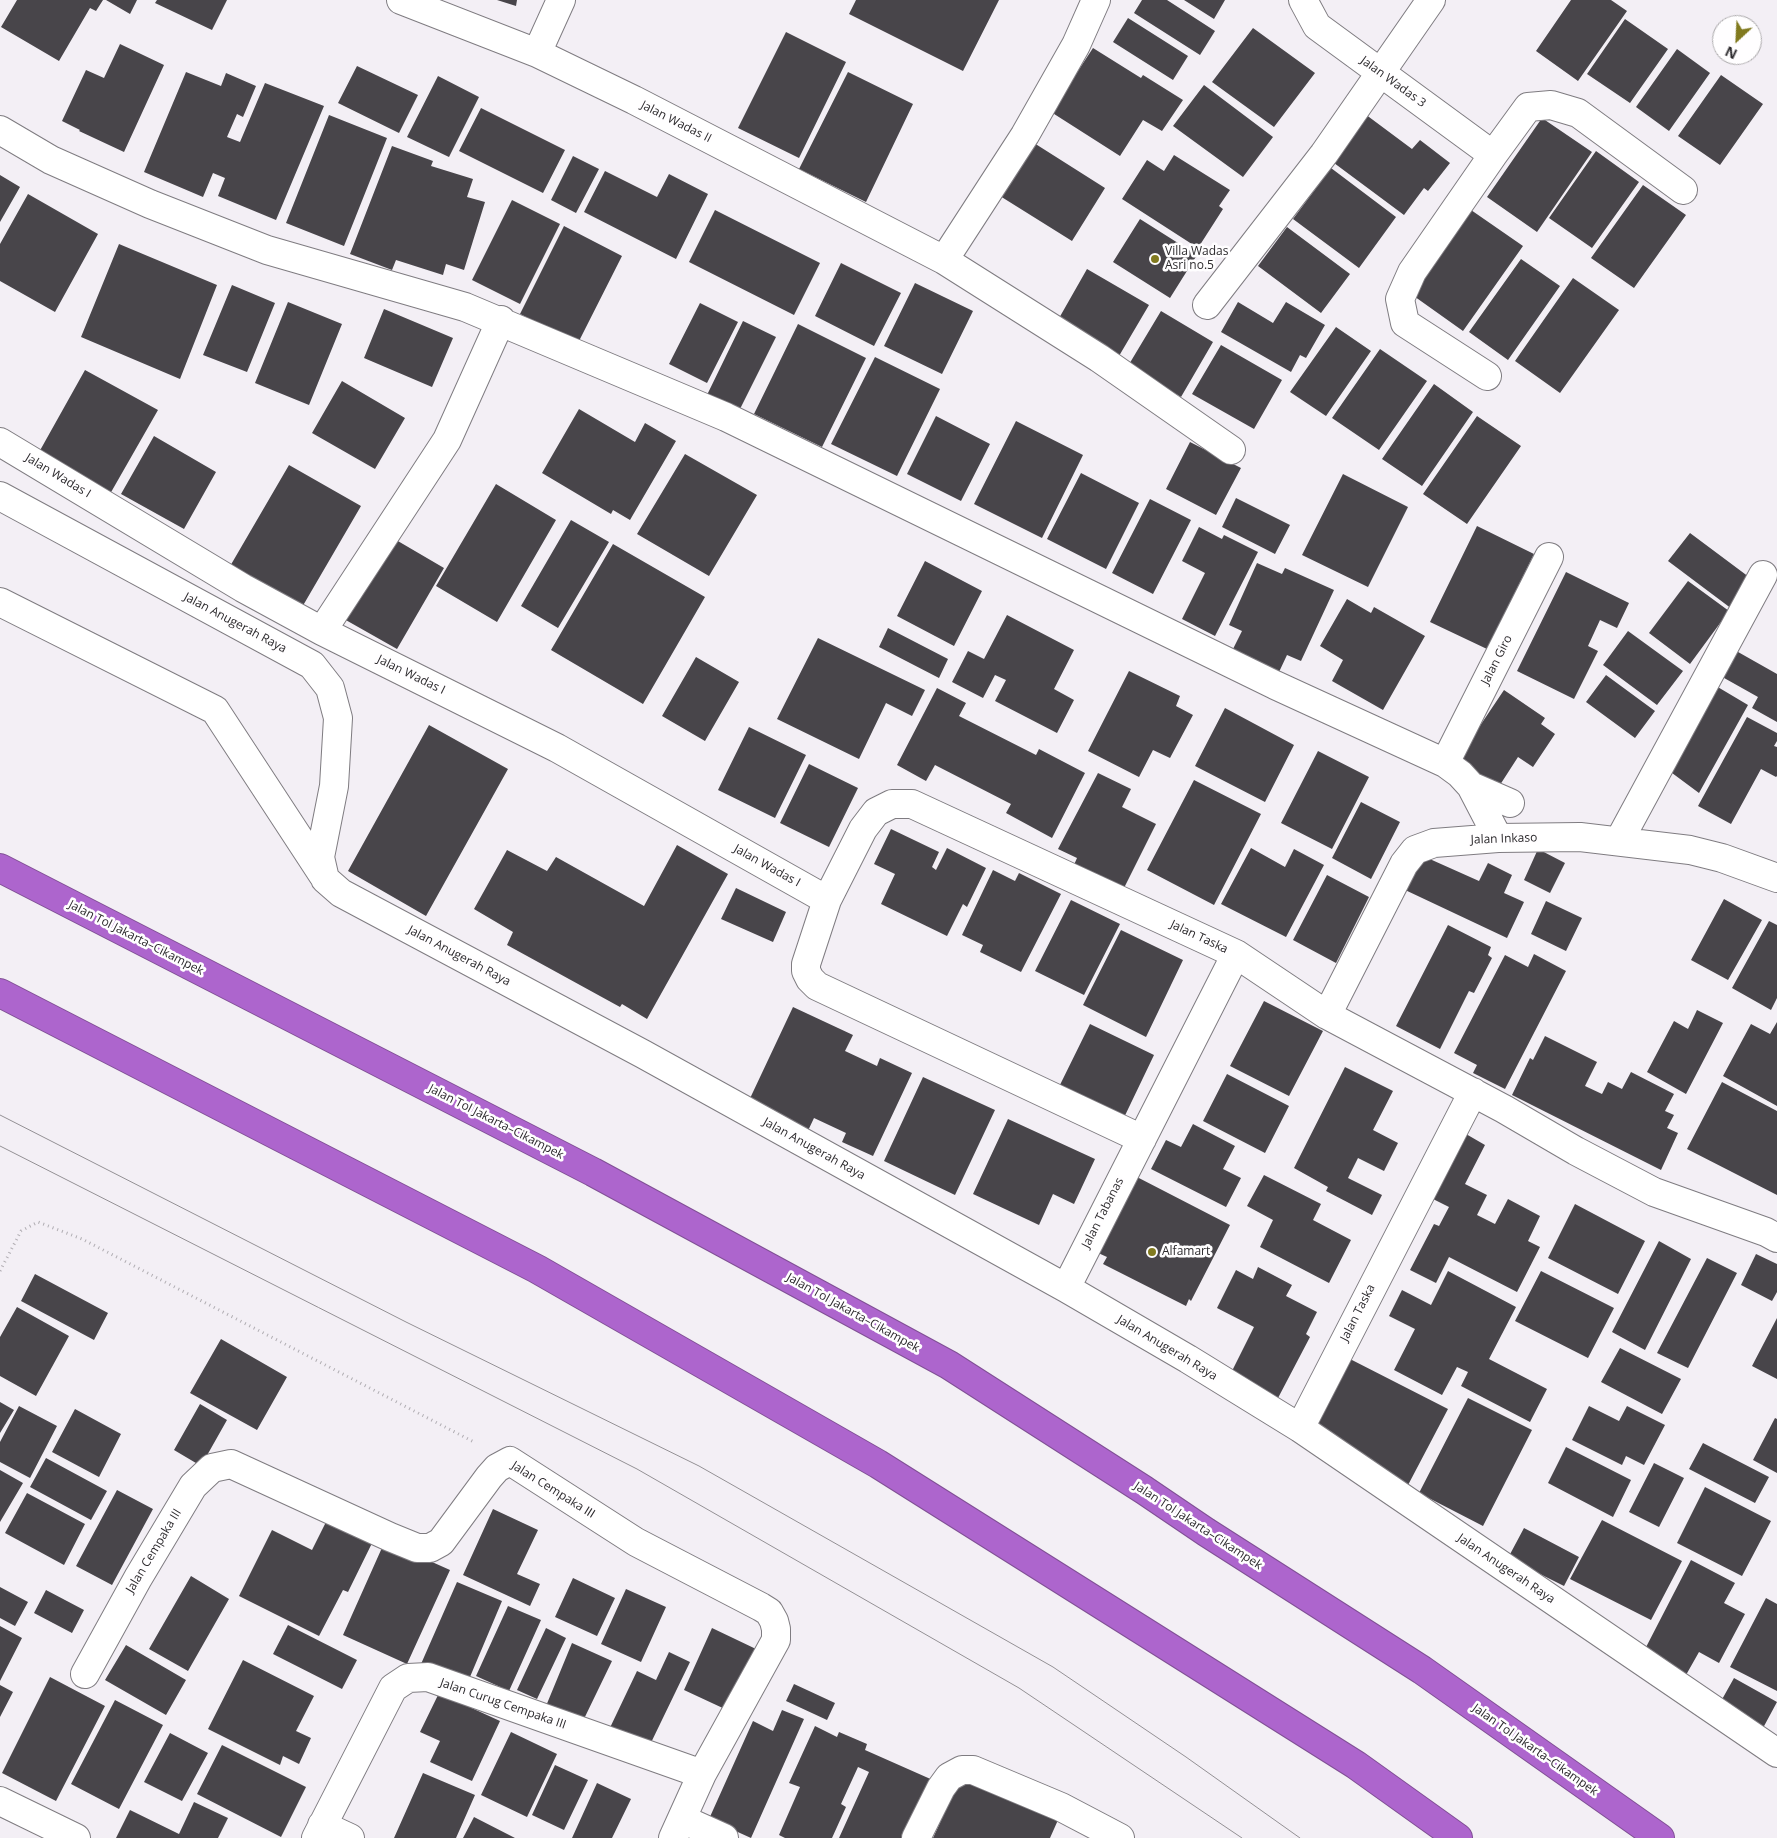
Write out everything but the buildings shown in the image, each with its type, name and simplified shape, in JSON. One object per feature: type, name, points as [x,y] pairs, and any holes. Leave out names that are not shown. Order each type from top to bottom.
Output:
[{"type":"highway","name":"Jalan Tol Jakarta–Cikampek","points":[[0,868],[593,1172],[949,1365],[1422,1670],[1660,1838]]},
{"type":"highway","points":[[0,993],[537,1270],[878,1464],[1356,1764],[1458,1838]]},
{"type":"street","name":"Jalan Wadas II","points":[[401,0],[537,53],[634,100],[944,260],[1099,358],[1231,450]]},
{"type":"street","points":[[537,53],[561,0]]},
{"type":"street","points":[[944,260],[1026,135],[1076,45],[1096,0]]},
{"type":"street","name":"Jalan Wadas 3","points":[[1303,0],[1318,26],[1492,155]]},
{"type":"street","points":[[1207,306],[1324,154],[1431,0]]},
{"type":"street","points":[[1487,376],[1405,323],[1400,299],[1412,272],[1492,155],[1528,107],[1551,105],[1578,113],[1683,190]]},
{"type":"street","points":[[0,130],[51,160],[150,204],[267,250],[465,307],[726,416],[1275,686],[1446,763],[1471,786],[1498,838]]},
{"type":"street","points":[[322,631],[447,440],[500,320]]},
{"type":"street","name":"Jalan Wadas I","points":[[0,442],[235,583],[322,631],[557,748],[826,900]]},
{"type":"street","name":"Jalan Anugerah Raya","points":[[0,496],[312,665],[330,688],[338,718],[334,786],[320,857],[325,879],[341,893],[643,1054],[1066,1288],[1188,1358],[1300,1428],[1777,1753]]},
{"type":"street","name":"Jalan Giro","points":[[1446,763],[1549,557]]},
{"type":"street","points":[[1619,841],[1764,574]]},
{"type":"street","points":[[0,602],[215,710],[325,879]]},
{"type":"street","points":[[1471,786],[1510,803]]},
{"type":"street","name":"Jalan Taska","points":[[826,900],[863,829],[876,812],[892,804],[912,804],[1236,954],[1327,1015],[1472,1092],[1576,1152],[1654,1192],[1766,1232],[1777,1238]]},
{"type":"street","name":"Jalan Inkaso","points":[[1327,1015],[1404,864],[1415,850],[1434,843],[1498,838],[1580,837],[1690,850],[1722,858],[1777,878]]},
{"type":"street","points":[[826,900],[806,964],[806,972],[817,986],[1142,1139]]},
{"type":"street","name":"Jalan Tabanas","points":[[1066,1288],[1236,954]]},
{"type":"street","name":"Jalan Taska","points":[[1300,1428],[1472,1092]]},
{"type":"street","name":"Jalan Cempaka III","points":[[85,1674],[138,1578],[193,1486],[212,1468],[231,1464],[390,1537],[417,1548],[430,1548],[441,1542],[497,1468],[510,1461],[636,1542],[761,1606],[774,1621],[776,1640],[702,1774],[677,1828]]},
{"type":"street","name":"Jalan Curug Cempaka III","points":[[350,1838],[319,1831],[392,1688],[408,1678],[428,1677],[702,1774]]},
{"type":"street","points":[[916,1838],[941,1788],[949,1777],[962,1770],[972,1770],[1061,1807],[1120,1838]]},
{"type":"street","points":[[0,1801],[76,1838]]},
{"type":"street","points":[[677,1828],[724,1838]]},
{"type":"path","points":[[0,1272],[21,1231],[38,1222],[82,1239],[510,1461]]},
{"type":"tram line","points":[[0,1115],[406,1322],[699,1466],[1053,1667],[1186,1757],[1300,1838]]},
{"type":"tram line","points":[[0,1146],[637,1469],[1019,1688],[1242,1838]]},
{"type":"place","name":"Villa Wadas Asri no.5","points":[[1155,259]]},
{"type":"place","name":"Alfamart","points":[[1152,1252]]}]
